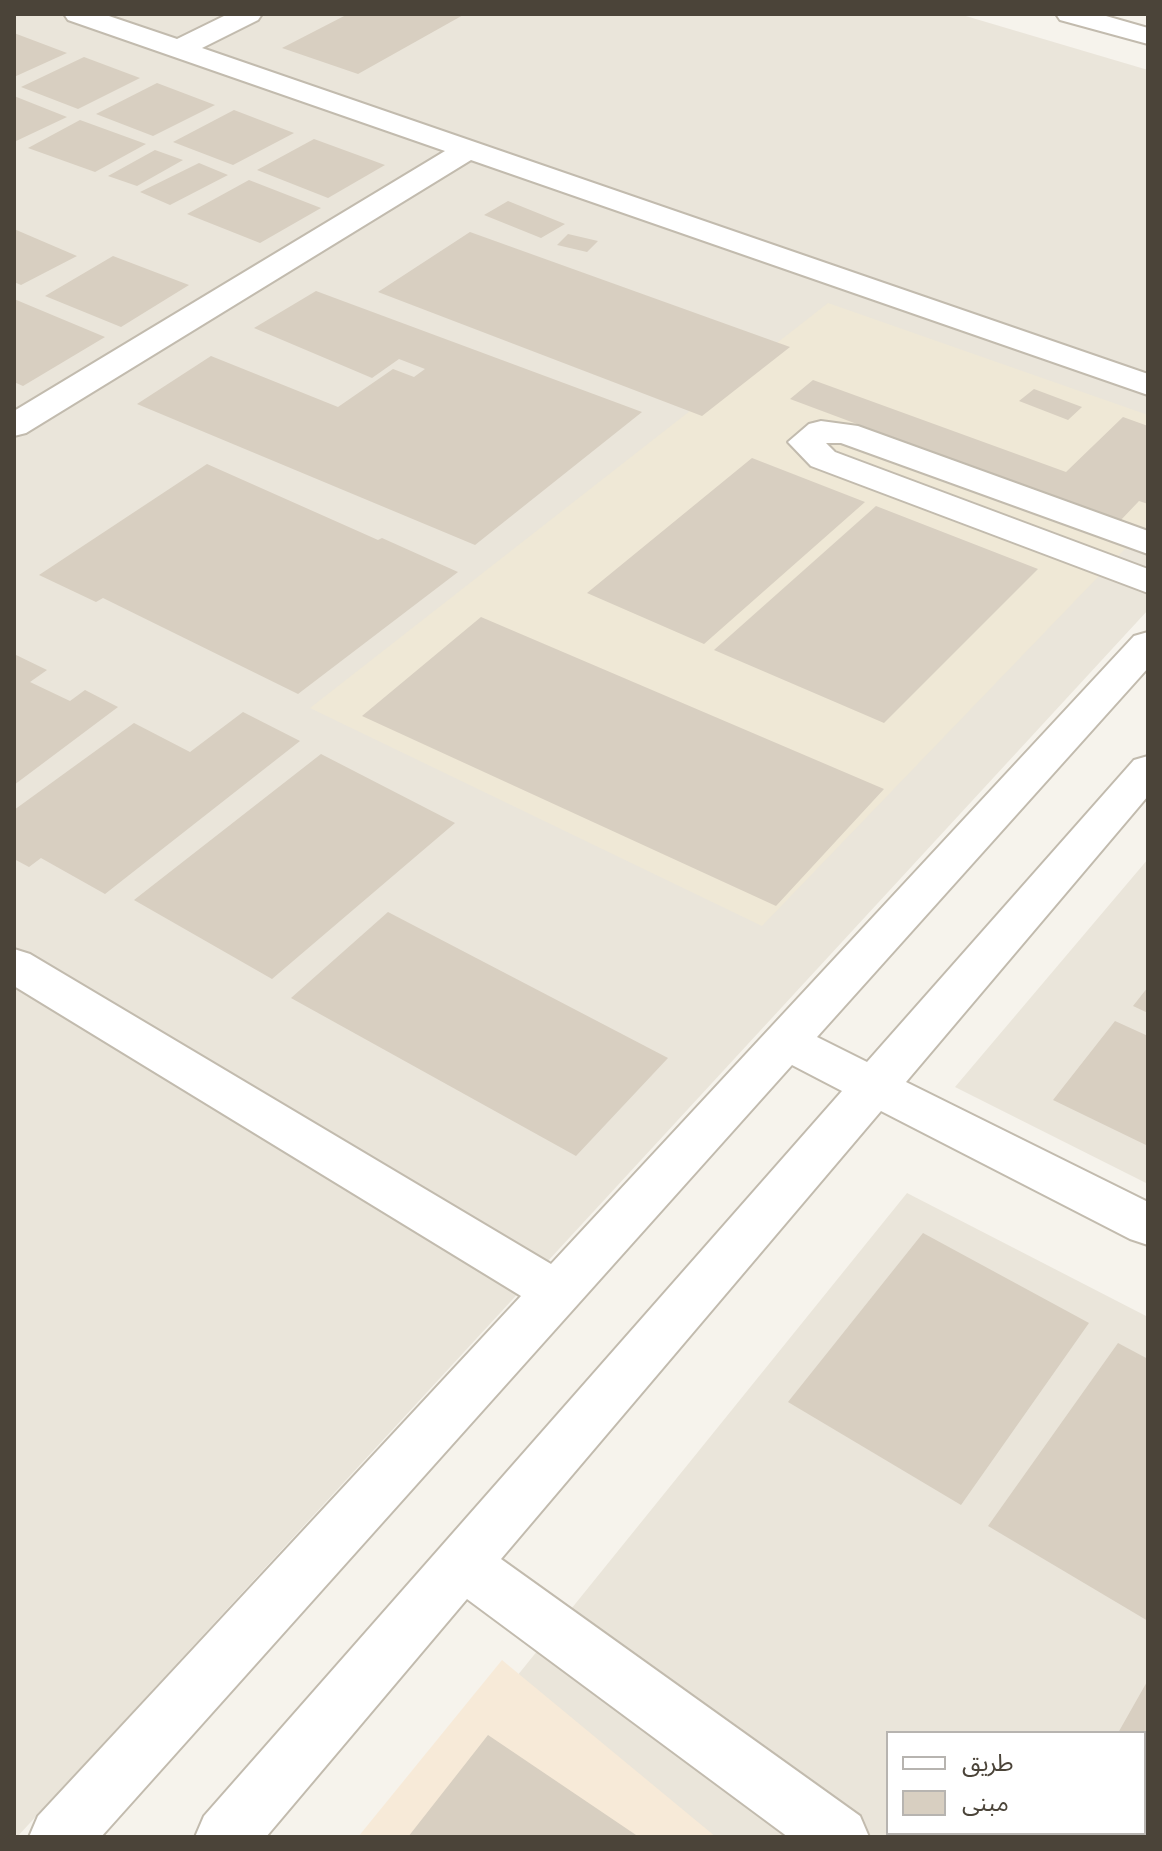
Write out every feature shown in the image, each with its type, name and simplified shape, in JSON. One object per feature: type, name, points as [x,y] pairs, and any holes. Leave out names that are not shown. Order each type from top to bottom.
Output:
[{"type":"street","points":[[77,14],[1148,385]]},
{"type":"street","points":[[179,49],[249,14]]},
{"type":"street","points":[[1069,14],[1148,36]]},
{"type":"street","points":[[14,426],[471,148]]},
{"type":"street","points":[[1148,543],[846,433],[821,431],[805,442],[823,459],[1148,582]]},
{"type":"street","points":[[60,1837],[1148,644]]},
{"type":"street","points":[[226,1837],[1148,769]]},
{"type":"street","points":[[14,965],[558,1293]]},
{"type":"street","points":[[786,1042],[1148,1225]]},
{"type":"street","points":[[462,1563],[838,1837]]},
{"type":"shaded area","points":[[14,14],[959,14],[1148,70],[1148,610],[17,1837],[14,1837]]},
{"type":"shaded area","points":[[828,303],[1148,415],[1148,525],[762,926],[310,708]]},
{"type":"shaded area","points":[[1148,859],[1148,1184],[955,1087]]},
{"type":"shaded area","points":[[907,1193],[1148,1317],[1148,1837],[387,1837]]},
{"type":"shaded area","points":[[502,1660],[716,1837],[358,1837]]},
{"type":"building","points":[[348,14],[465,14],[358,74],[282,48]]},
{"type":"building","points":[[14,33],[67,53],[14,77]]},
{"type":"building","points":[[84,57],[140,78],[78,109],[21,87]]},
{"type":"building","points":[[157,83],[215,105],[153,136],[96,114]]},
{"type":"building","points":[[14,96],[67,117],[14,142]]},
{"type":"building","points":[[234,110],[294,133],[233,165],[173,142]]},
{"type":"building","points":[[80,120],[146,144],[95,172],[28,148]]},
{"type":"building","points":[[314,139],[385,165],[328,198],[257,170]]},
{"type":"building","points":[[155,150],[183,160],[137,186],[108,176]]},
{"type":"building","points":[[199,163],[228,175],[170,205],[140,192]]},
{"type":"building","points":[[249,180],[321,208],[260,243],[187,214]]},
{"type":"building","points":[[508,201],[565,224],[541,238],[484,215]]},
{"type":"building","points":[[14,229],[77,256],[21,285],[14,282]]},
{"type":"building","points":[[470,232],[790,347],[702,416],[378,292]]},
{"type":"building","points":[[568,234],[598,241],[587,252],[557,245]]},
{"type":"building","points":[[113,256],[189,285],[121,327],[45,296]]},
{"type":"building","points":[[316,291],[642,412],[475,545],[137,404],[211,356],[338,407],[393,369],[414,377],[425,369],[399,359],[372,378],[254,328]]},
{"type":"building","points":[[14,299],[105,337],[23,386],[14,382]]},
{"type":"building","points":[[813,380],[1066,472],[1123,417],[1148,426],[1148,504],[1139,501],[1119,522],[790,399]]},
{"type":"building","points":[[1034,389],[1082,407],[1068,420],[1019,401]]},
{"type":"building","points":[[752,458],[865,502],[704,644],[587,593]]},
{"type":"building","points":[[207,464],[458,572],[298,694],[103,598],[96,602],[39,575]]},
{"type":"building","points":[[876,506],[1038,569],[884,723],[714,650]]},
{"type":"building","points":[[481,617],[884,789],[776,906],[362,716]]},
{"type":"building","points":[[14,654],[47,670],[30,682],[70,701],[85,690],[118,707],[14,785]]},
{"type":"building","points":[[243,712],[300,741],[105,894],[41,858],[29,867],[14,859],[14,810],[134,723],[190,752]]},
{"type":"building","points":[[321,754],[455,823],[272,979],[134,900]]},
{"type":"building","points":[[388,912],[668,1058],[576,1156],[291,998]]},
{"type":"building","points":[[1148,987],[1148,1013],[1133,1006]]},
{"type":"building","points":[[1115,1021],[1148,1036],[1148,1146],[1053,1100]]},
{"type":"building","points":[[923,1233],[1089,1323],[961,1505],[788,1402]]},
{"type":"building","points":[[1118,1343],[1148,1359],[1148,1621],[988,1526]]},
{"type":"building","points":[[1148,1680],[1148,1837],[1059,1837],[1146,1835],[1146,1731],[1119,1731]]},
{"type":"building","points":[[488,1735],[639,1837],[408,1837]]}]
